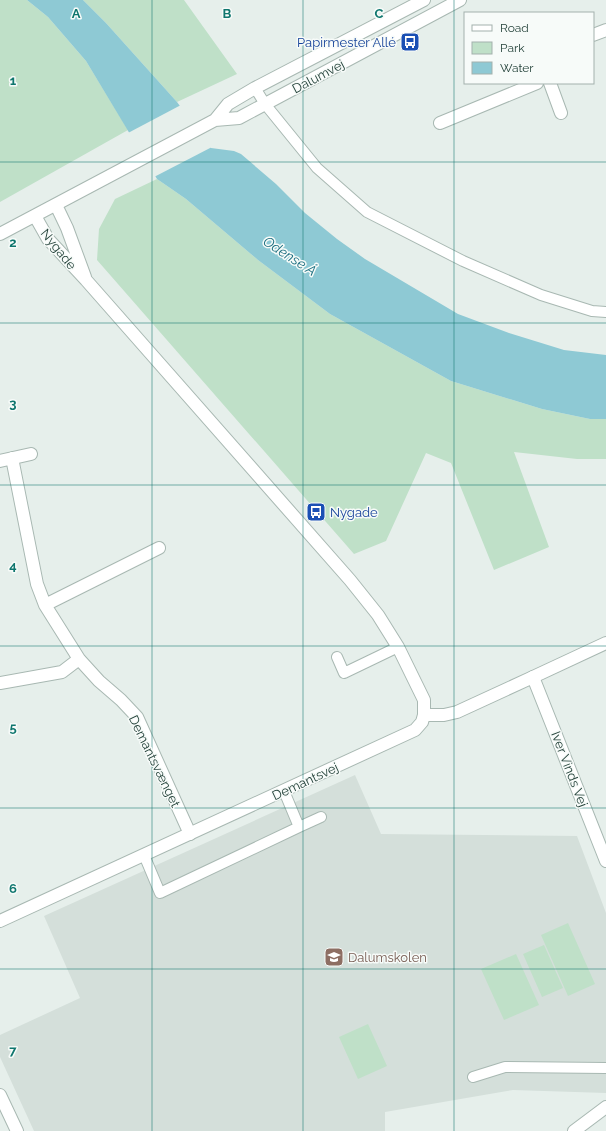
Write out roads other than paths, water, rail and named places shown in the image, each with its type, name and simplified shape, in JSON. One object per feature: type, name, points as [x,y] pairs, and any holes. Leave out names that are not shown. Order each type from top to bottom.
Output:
[{"type":"street","name":"Dalumvej","points":[[215,120],[228,104],[255,88],[424,0]]},
{"type":"street","name":"Dalumvej","points":[[0,234],[215,120],[239,118],[460,0]]},
{"type":"street","points":[[594,35],[606,30]]},
{"type":"street","points":[[440,123],[534,84]]},
{"type":"street","points":[[550,84],[561,113]]},
{"type":"street","name":"Nygade","points":[[56,205],[69,233],[86,280]]},
{"type":"street","name":"Nygade","points":[[35,216],[48,239],[86,280],[350,580],[378,615],[398,647],[424,700],[424,715]]},
{"type":"street","points":[[0,460],[31,454]]},
{"type":"street","name":"Demantsvænget","points":[[12,458],[37,584],[45,605],[79,659],[99,681],[121,700],[137,717],[190,834]]},
{"type":"street","points":[[45,605],[159,548]]},
{"type":"street","points":[[424,715],[444,715],[457,712],[606,644]]},
{"type":"street","points":[[0,683],[62,672],[79,659]]},
{"type":"street","name":"Iver Vinds Vej","points":[[533,677],[606,862]]},
{"type":"street","name":"Demantsvej","points":[[0,921],[415,730],[422,722],[424,715]]},
{"type":"street","points":[[0,1095],[17,1131]]},
{"type":"street","points":[[574,1131],[606,1107]]},
{"type":"lane","points":[[255,88],[265,104],[317,168],[367,212],[463,261],[541,295],[592,311],[606,312]]},
{"type":"lane","points":[[337,657],[344,673],[398,647]]},
{"type":"lane","points":[[284,791],[299,827]]},
{"type":"lane","points":[[144,855],[160,893],[321,817]]},
{"type":"lane","points":[[473,1077],[506,1068],[606,1068]]},
{"type":"water","name":"Odense Å","points":[[27,0],[83,0],[106,23],[177,102],[211,148],[234,151],[241,154],[276,184],[305,213],[365,259],[458,314],[509,333],[564,350],[606,355],[606,419],[590,419],[542,409],[451,381],[330,314],[258,260],[186,199],[157,179],[86,61],[48,17]]},
{"type":"place","name":"Papirmester Allé","points":[[410,42]]},
{"type":"place","name":"Nygade","points":[[316,512]]},
{"type":"place","name":"Dalumskolen","points":[[334,957]]}]
